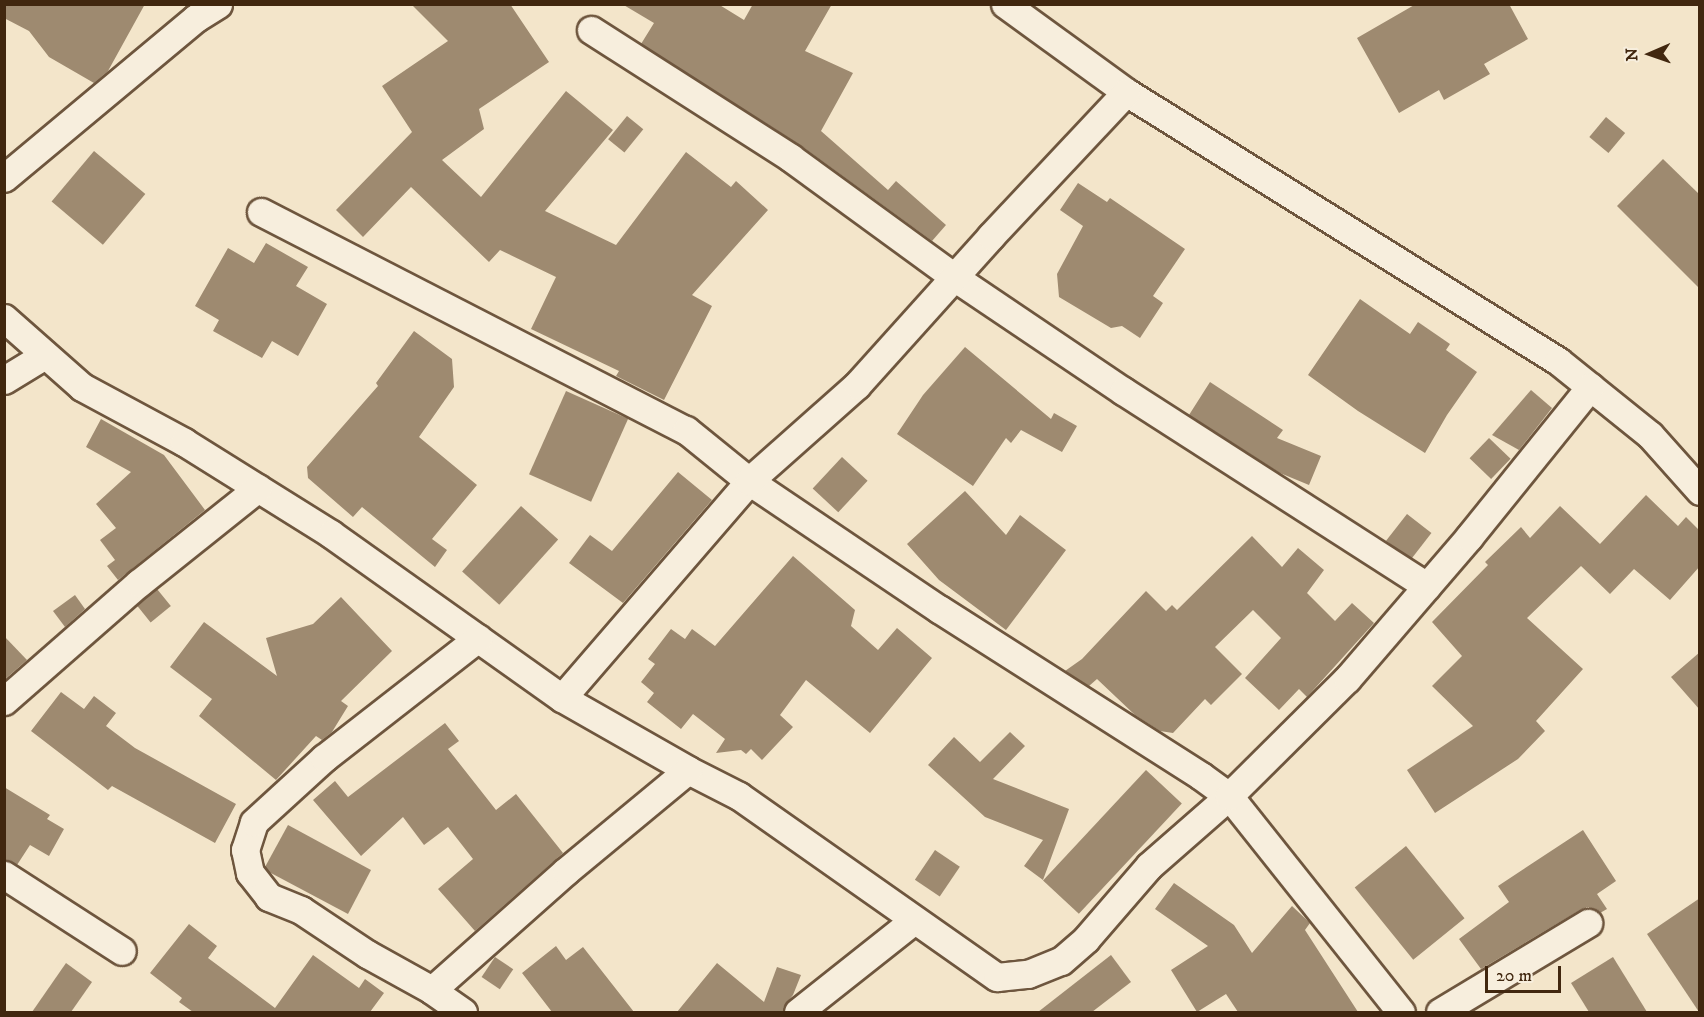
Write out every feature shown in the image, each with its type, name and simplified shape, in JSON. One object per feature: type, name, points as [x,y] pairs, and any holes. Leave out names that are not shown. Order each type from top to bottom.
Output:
[{"type":"street","points":[[4,178],[196,18],[218,4]]},
{"type":"street","points":[[1005,4],[1126,92],[1405,263],[1558,361],[1650,435],[1700,491]]},
{"type":"street","points":[[591,30],[790,158],[954,277],[1123,391],[1427,586]]},
{"type":"street","points":[[562,698],[749,481],[857,384],[1126,92]]},
{"type":"street","points":[[261,212],[686,430],[749,481],[930,603],[1201,776],[1229,796],[1401,1012]]},
{"type":"street","points":[[4,318],[82,387],[184,442],[331,534],[562,698],[688,770],[739,796],[997,977],[1028,974],[1061,960],[1086,939],[1149,866],[1229,796],[1347,679],[1427,586],[1590,387]]},
{"type":"street","points":[[4,380],[45,355]]},
{"type":"street","points":[[4,701],[139,583],[258,488]]},
{"type":"street","points":[[463,1012],[432,990],[367,954],[301,910],[269,897],[250,873],[245,850],[254,822],[324,758],[478,638]]},
{"type":"street","points":[[432,990],[566,871],[688,770]]},
{"type":"street","points":[[4,874],[122,951]]},
{"type":"street","points":[[798,1012],[914,920]]},
{"type":"street","points":[[1440,1012],[1588,922]]},
{"type":"building","points":[[4,4],[145,4],[108,71],[94,83],[49,57],[29,31],[4,18]]},
{"type":"building","points":[[411,4],[510,4],[549,62],[479,109],[484,129],[442,160],[481,197],[566,91],[613,130],[545,211],[616,245],[686,152],[731,187],[736,181],[768,210],[692,295],[712,306],[664,400],[616,376],[619,371],[531,329],[556,277],[500,250],[489,262],[411,187],[363,237],[336,210],[412,132],[382,86],[448,41]]},
{"type":"building","points":[[622,4],[718,4],[744,20],[753,4],[832,4],[805,51],[853,73],[821,131],[888,190],[896,181],[946,225],[932,241],[800,145],[641,44],[654,23]]},
{"type":"building","points":[[1416,4],[1509,4],[1528,39],[1484,64],[1490,74],[1444,100],[1439,90],[1399,113],[1357,38]]},
{"type":"building","points":[[627,116],[643,129],[624,153],[608,139]]},
{"type":"building","points":[[1606,117],[1625,133],[1608,153],[1589,137]]},
{"type":"building","points":[[94,151],[145,194],[103,245],[52,202]]},
{"type":"building","points":[[1663,159],[1700,195],[1700,289],[1617,206]]},
{"type":"building","points":[[1078,183],[1107,202],[1110,198],[1185,249],[1153,296],[1163,303],[1140,338],[1122,326],[1111,328],[1059,297],[1057,274],[1083,226],[1060,210]]},
{"type":"building","points":[[266,243],[308,267],[296,286],[327,304],[298,356],[272,341],[262,358],[213,331],[219,320],[195,306],[228,248],[254,263]]},
{"type":"building","points":[[1360,299],[1410,334],[1418,322],[1450,344],[1446,350],[1477,372],[1447,415],[1425,453],[1358,411],[1308,375]]},
{"type":"building","points":[[414,331],[452,359],[454,387],[419,437],[477,485],[432,539],[447,550],[435,567],[362,507],[353,517],[308,478],[307,467],[378,386],[376,383]]},
{"type":"building","points":[[965,347],[1051,419],[1054,413],[1077,426],[1062,452],[1021,430],[1011,443],[1006,438],[973,486],[897,434],[923,395]]},
{"type":"building","points":[[1210,382],[1283,430],[1277,438],[1321,456],[1309,485],[1280,473],[1189,415]]},
{"type":"building","points":[[1531,390],[1552,408],[1519,450],[1492,435]]},
{"type":"building","points":[[566,391],[628,419],[591,502],[529,474]]},
{"type":"building","points":[[101,419],[164,455],[205,510],[118,580],[107,566],[115,560],[100,540],[116,528],[96,504],[131,472],[86,447]]},
{"type":"building","points":[[1489,438],[1511,459],[1491,479],[1470,458]]},
{"type":"building","points":[[842,457],[868,481],[838,512],[813,488]]},
{"type":"building","points":[[678,472],[712,500],[623,603],[569,563],[590,535],[612,551]]},
{"type":"building","points":[[965,491],[1006,535],[1020,515],[1066,550],[1006,630],[939,580],[907,544]]},
{"type":"building","points":[[1646,495],[1678,526],[1686,517],[1700,531],[1700,566],[1670,600],[1634,569],[1610,594],[1581,566],[1527,618],[1583,669],[1536,721],[1545,731],[1518,759],[1435,813],[1407,770],[1473,726],[1432,686],[1462,656],[1432,622],[1488,565],[1485,562],[1521,527],[1530,538],[1560,506],[1600,544]]},
{"type":"building","points":[[521,506],[558,539],[499,605],[462,571]]},
{"type":"building","points":[[1407,514],[1431,533],[1410,560],[1386,541]]},
{"type":"building","points":[[1252,536],[1282,567],[1298,548],[1324,570],[1307,593],[1335,621],[1352,603],[1374,623],[1307,697],[1299,689],[1279,710],[1245,678],[1281,638],[1253,610],[1215,647],[1242,674],[1211,705],[1205,699],[1173,733],[1160,731],[1135,715],[1097,679],[1089,686],[1065,671],[1082,659],[1146,591],[1166,611],[1172,605],[1177,610]]},
{"type":"building","points":[[793,556],[855,610],[851,626],[878,650],[897,628],[932,658],[870,733],[806,680],[780,715],[793,727],[762,760],[751,749],[746,754],[741,750],[716,753],[725,739],[693,714],[681,729],[647,702],[654,693],[641,682],[655,664],[648,659],[671,629],[685,639],[692,629],[715,646]]},
{"type":"building","points":[[157,589],[171,606],[151,622],[137,605]]},
{"type":"building","points":[[75,595],[85,609],[65,627],[53,611]]},
{"type":"building","points":[[341,597],[392,651],[341,701],[348,706],[332,732],[322,740],[316,736],[276,780],[199,716],[212,699],[170,667],[204,622],[277,676],[266,638],[313,624]]},
{"type":"building","points":[[4,636],[27,660],[4,680]]},
{"type":"building","points":[[1700,652],[1700,710],[1671,677]]},
{"type":"building","points":[[61,692],[84,709],[94,696],[116,713],[106,726],[135,748],[236,804],[215,843],[112,786],[108,790],[31,731]]},
{"type":"building","points":[[445,723],[459,741],[448,749],[496,810],[516,794],[563,853],[475,931],[438,889],[473,859],[448,827],[424,845],[403,817],[361,856],[313,800],[335,781],[348,797]]},
{"type":"building","points":[[1010,732],[1025,746],[993,779],[1069,809],[1043,880],[1024,866],[1043,840],[985,817],[928,765],[954,737],[980,762]]},
{"type":"building","points":[[1146,770],[1182,803],[1079,914],[1043,880]]},
{"type":"building","points":[[4,787],[50,815],[47,819],[64,829],[49,856],[30,845],[17,865],[4,859]]},
{"type":"building","points":[[288,825],[371,870],[348,914],[269,872],[265,867]]},
{"type":"building","points":[[1583,830],[1616,881],[1597,894],[1607,909],[1600,913],[1588,907],[1580,910],[1481,969],[1459,939],[1509,902],[1498,886]]},
{"type":"building","points":[[1406,846],[1465,918],[1413,960],[1355,888]]},
{"type":"building","points":[[935,850],[960,867],[940,897],[915,880]]},
{"type":"building","points":[[1174,883],[1234,925],[1252,953],[1292,906],[1310,923],[1305,930],[1358,1012],[1238,1012],[1226,994],[1197,1012],[1171,970],[1208,946],[1155,909]]},
{"type":"building","points":[[1700,898],[1700,1012],[1699,1012],[1647,934]]},
{"type":"building","points":[[189,924],[217,946],[208,958],[275,1008],[313,955],[359,988],[365,979],[384,993],[370,1012],[193,1012],[179,1002],[182,998],[150,973]]},
{"type":"building","points":[[556,946],[566,960],[583,947],[634,1012],[552,1012],[522,973]]},
{"type":"building","points":[[1111,955],[1131,982],[1092,1012],[1038,1012]]},
{"type":"building","points":[[495,957],[513,969],[500,989],[482,977]]},
{"type":"building","points":[[1613,957],[1647,1012],[1589,1012],[1571,983]]},
{"type":"building","points":[[66,963],[92,982],[71,1012],[32,1012]]},
{"type":"building","points":[[717,963],[764,1002],[777,967],[801,975],[783,1012],[677,1012]]}]
